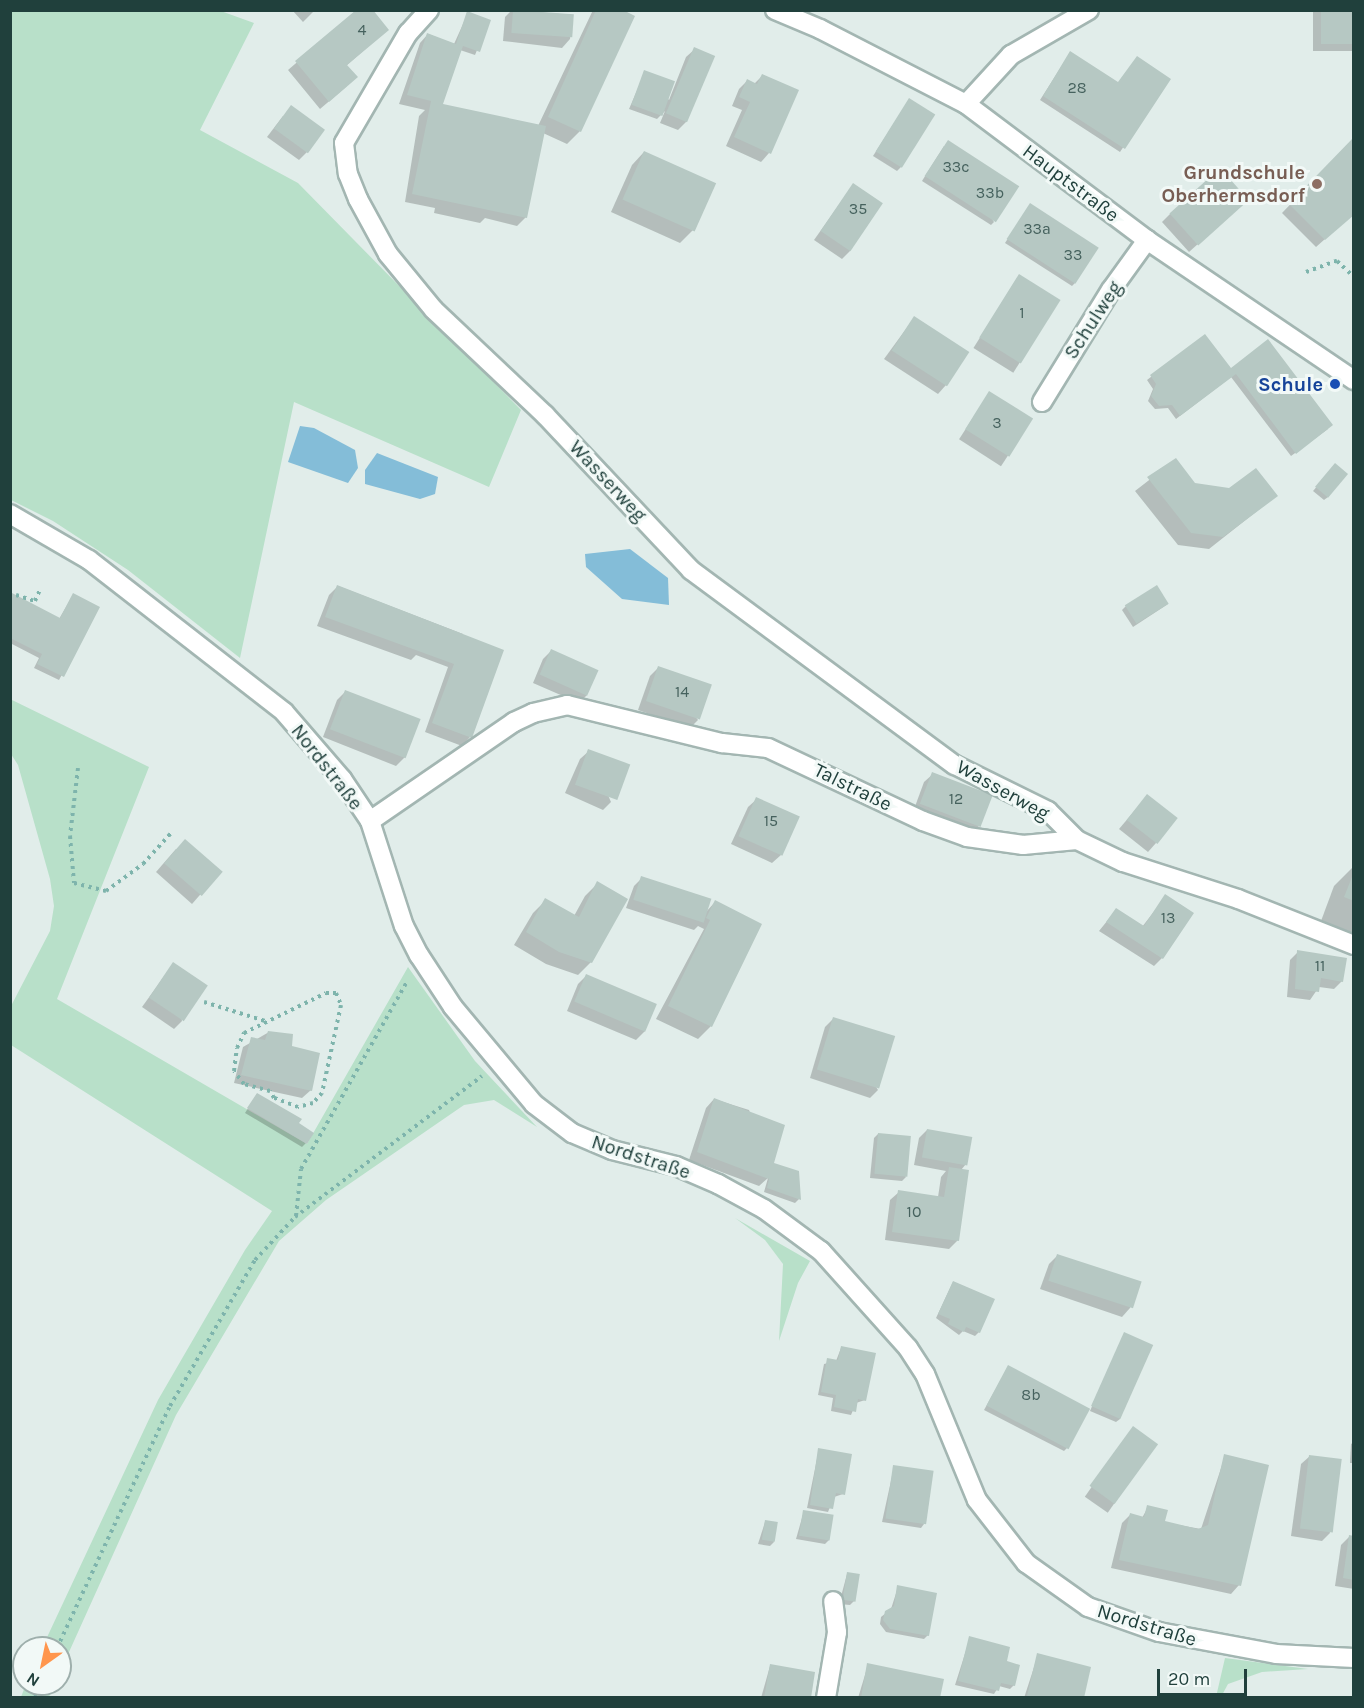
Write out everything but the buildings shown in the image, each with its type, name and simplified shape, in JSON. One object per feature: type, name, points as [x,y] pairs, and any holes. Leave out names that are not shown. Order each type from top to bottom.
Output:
[{"type":"street","name":"Wasserweg","points":[[429,10],[408,33],[344,143],[351,182],[388,254],[434,310],[545,416],[691,570],[955,765],[1048,811],[1077,840]]},
{"type":"street","name":"Hauptstraße","points":[[776,10],[840,39],[966,104],[1147,240],[1353,380]]},
{"type":"street","points":[[966,104],[1011,55],[1089,10]]},
{"type":"street","name":"Schulweg","points":[[1042,402],[1111,290],[1147,240]]},
{"type":"street","name":"Nordstraße","points":[[10,514],[89,560],[284,712],[342,779],[370,821],[404,926],[419,955],[453,1007],[534,1104],[572,1133],[612,1150],[676,1166],[718,1185],[764,1209],[821,1251],[908,1348],[925,1374],[977,1500],[1026,1563],[1088,1608],[1150,1630],[1205,1643],[1276,1653],[1353,1658]]},
{"type":"street","name":"Talstraße","points":[[370,821],[514,722],[533,713],[567,705],[722,743],[768,748],[923,821],[967,837],[1023,845],[1077,840]]},
{"type":"street","points":[[1077,840],[1123,862],[1238,899],[1353,945]]},
{"type":"street","points":[[826,1698],[837,1632],[833,1601]]},
{"type":"path","points":[[1306,272],[1336,261],[1353,277]]},
{"type":"path","points":[[16,595],[35,601],[40,590]]},
{"type":"path","points":[[78,768],[70,836],[74,883],[106,891],[143,864],[172,832]]},
{"type":"path","points":[[295,1217],[301,1169],[403,991],[419,955]]},
{"type":"path","points":[[204,1002],[266,1022],[326,993],[336,993],[341,1005],[322,1093],[313,1103],[298,1107],[274,1098],[270,1091],[244,1084],[234,1071],[237,1048],[244,1034],[266,1022]]},
{"type":"path","points":[[63,1636],[170,1406],[255,1260],[295,1217],[500,1064]]},
{"type":"green space","points":[[218,10],[254,23],[200,130],[298,183],[521,410],[489,487],[294,402],[240,658],[128,570],[53,521],[11,500],[10,11]]},
{"type":"green space","points":[[10,699],[149,767],[57,999],[307,1144],[408,967],[475,1061],[537,1127],[494,1100],[464,1105],[326,1200],[279,1241],[176,1415],[72,1645],[72,1636],[48,1636],[158,1400],[245,1250],[272,1211],[11,1045],[11,1006],[50,931],[54,906],[50,879],[18,765],[11,754]]},
{"type":"green space","points":[[735,1218],[810,1261],[798,1283],[779,1341],[783,1264],[765,1240]]},
{"type":"green space","points":[[1225,1658],[1308,1669],[1262,1672],[1228,1684],[1221,1697],[1216,1697]]},
{"type":"green space","points":[[21,1696],[49,1696],[49,1697]]},
{"type":"water","points":[[300,426],[314,428],[355,450],[358,468],[348,483],[288,462]]},
{"type":"water","points":[[377,453],[438,477],[435,494],[420,499],[365,484],[365,470]]},
{"type":"water","points":[[630,549],[668,578],[669,605],[622,599],[586,567],[585,554]]},
{"type":"place","name":"Grundschule Oberhermsdorf","points":[[1317,184]]},
{"type":"place","name":"Schule","points":[[1335,384]]}]
